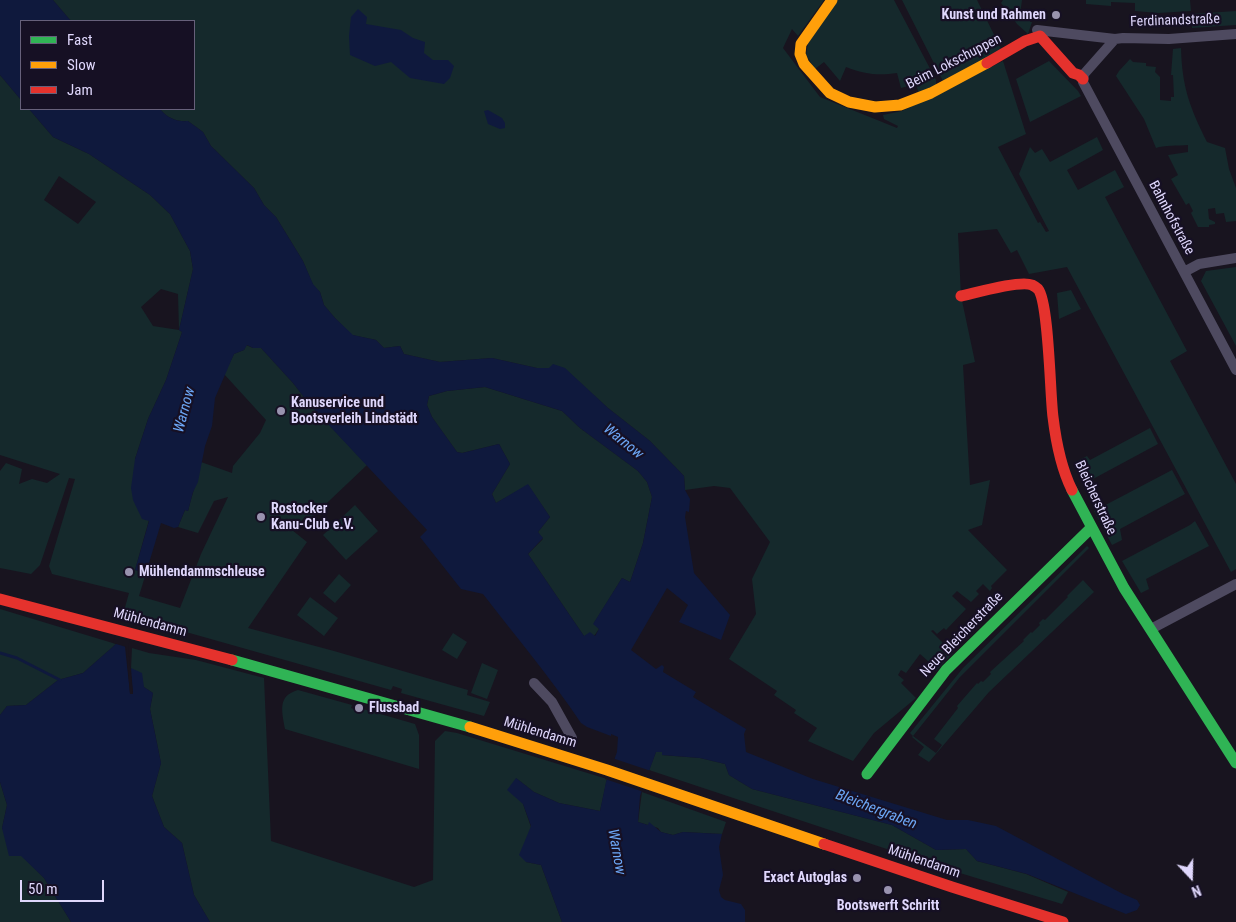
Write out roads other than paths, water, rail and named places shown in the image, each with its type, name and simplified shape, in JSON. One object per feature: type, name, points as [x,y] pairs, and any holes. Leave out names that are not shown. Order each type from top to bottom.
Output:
[{"type":"street","name":"Beim Lokschuppen","points":[[832,0],[801,44],[800,54],[804,64],[830,93],[849,102],[875,107],[904,104],[940,89],[1025,41],[1040,36],[1045,42]]},
{"type":"street","name":"Ferdinandstraße","points":[[1037,30],[1116,39],[1236,34]]},
{"type":"street","points":[[1062,33],[1052,34],[1045,42],[1073,73],[1083,79]]},
{"type":"street","name":"Ferdinandstraße","points":[[1083,79],[1084,74],[1116,39]]},
{"type":"street","name":"Bahnhofstraße","points":[[1083,79],[1089,95],[1236,370]]},
{"type":"street","points":[[1184,272],[1199,264],[1236,258]]},
{"type":"street","name":"Bleicherstraße","points":[[961,296],[1017,284],[1030,284],[1038,289],[1042,298],[1046,324],[1053,418],[1062,465],[1091,528],[1124,588],[1236,763]]},
{"type":"street","name":"Neue Bleicherstraße","points":[[868,774],[946,670],[1091,528]]},
{"type":"street","points":[[1151,629],[1236,584]]},
{"type":"street","name":"Mühlendamm","points":[[0,599],[153,639],[438,718],[607,770],[952,887],[1063,922]]},
{"type":"street","points":[[534,683],[552,702],[572,738]]},
{"type":"water","points":[[0,0],[53,0],[70,20],[20,20],[20,99],[0,75]]},
{"type":"water","points":[[358,9],[367,17],[366,24],[401,30],[413,38],[425,42],[424,53],[433,60],[448,60],[454,66],[450,78],[444,84],[410,78],[391,62],[375,66],[350,55],[351,17]]},
{"type":"water","points":[[30,110],[161,110],[172,119],[188,121],[203,132],[211,146],[254,188],[264,205],[276,217],[303,261],[313,284],[320,292],[324,305],[353,335],[376,340],[384,348],[400,346],[404,354],[440,362],[492,358],[537,368],[549,368],[553,364],[565,368],[608,408],[650,441],[684,476],[685,490],[690,499],[689,512],[686,511],[685,517],[694,573],[730,615],[721,640],[679,622],[688,605],[667,588],[631,650],[656,669],[662,665],[664,667],[663,672],[696,692],[693,697],[746,729],[744,734],[746,752],[813,779],[947,820],[968,820],[996,826],[1137,900],[1140,905],[1137,910],[1126,914],[1027,874],[977,861],[966,849],[936,850],[892,825],[752,789],[729,775],[725,764],[700,758],[662,755],[662,752],[656,752],[640,796],[638,822],[648,825],[649,822],[661,832],[673,835],[683,832],[722,834],[719,847],[723,875],[719,890],[721,897],[725,900],[741,904],[745,910],[745,922],[562,922],[541,865],[526,862],[519,855],[531,826],[523,804],[507,790],[516,778],[534,792],[559,803],[600,811],[606,782],[617,752],[618,737],[587,727],[581,723],[546,674],[483,594],[461,589],[420,537],[427,530],[310,405],[261,348],[253,348],[247,345],[244,350],[234,354],[215,398],[212,426],[205,446],[198,482],[188,511],[185,510],[178,527],[174,528],[161,523],[146,573],[135,570],[149,521],[142,519],[133,500],[131,488],[135,459],[148,419],[166,380],[182,332],[179,330],[193,269],[190,251],[170,214],[150,195],[89,154],[53,137]],"holes":[[[485,387],[562,411],[580,428],[638,471],[647,482],[652,497],[643,543],[630,582],[622,578],[593,624],[599,629],[595,636],[590,632],[584,636],[528,554],[543,538],[538,532],[550,517],[528,484],[496,503],[492,494],[510,464],[499,444],[462,453],[457,452],[432,417],[427,405],[429,396],[447,391]]]},
{"type":"water","points":[[488,110],[502,118],[505,128],[500,129],[488,124],[484,111]]},
{"type":"water","points":[[124,611],[134,613],[125,647],[130,693],[133,693],[131,668],[142,673],[144,687],[153,693],[150,709],[161,763],[152,796],[164,827],[182,843],[194,895],[210,922],[71,922],[44,878],[21,856],[9,856],[2,828],[7,805],[0,782],[0,715],[7,706],[26,705],[58,680],[83,673],[116,644]]},
{"type":"waterway","points":[[0,653],[17,658],[60,680]]},
{"type":"place","name":"Kunst und Rahmen","points":[[1056,15]]},
{"type":"place","name":"Kanuservice und Bootsverleih Lindstädt","points":[[281,411]]},
{"type":"place","name":"Rostocker Kanu-Club e.V.","points":[[261,517]]},
{"type":"place","name":"Mühlendammschleuse","points":[[129,572]]},
{"type":"place","name":"Flussbad","points":[[359,708]]},
{"type":"place","name":"Exact Autoglas","points":[[857,878]]},
{"type":"place","name":"Bootswerft Schritt","points":[[888,890]]},
{"type":"water label","name":"Warnow","points":[[185,410]]},
{"type":"water label","name":"Warnow","points":[[623,442]]},
{"type":"water label","name":"Bleichergraben","points":[[876,810]]},
{"type":"water label","name":"Warnow","points":[[616,852]]}]
